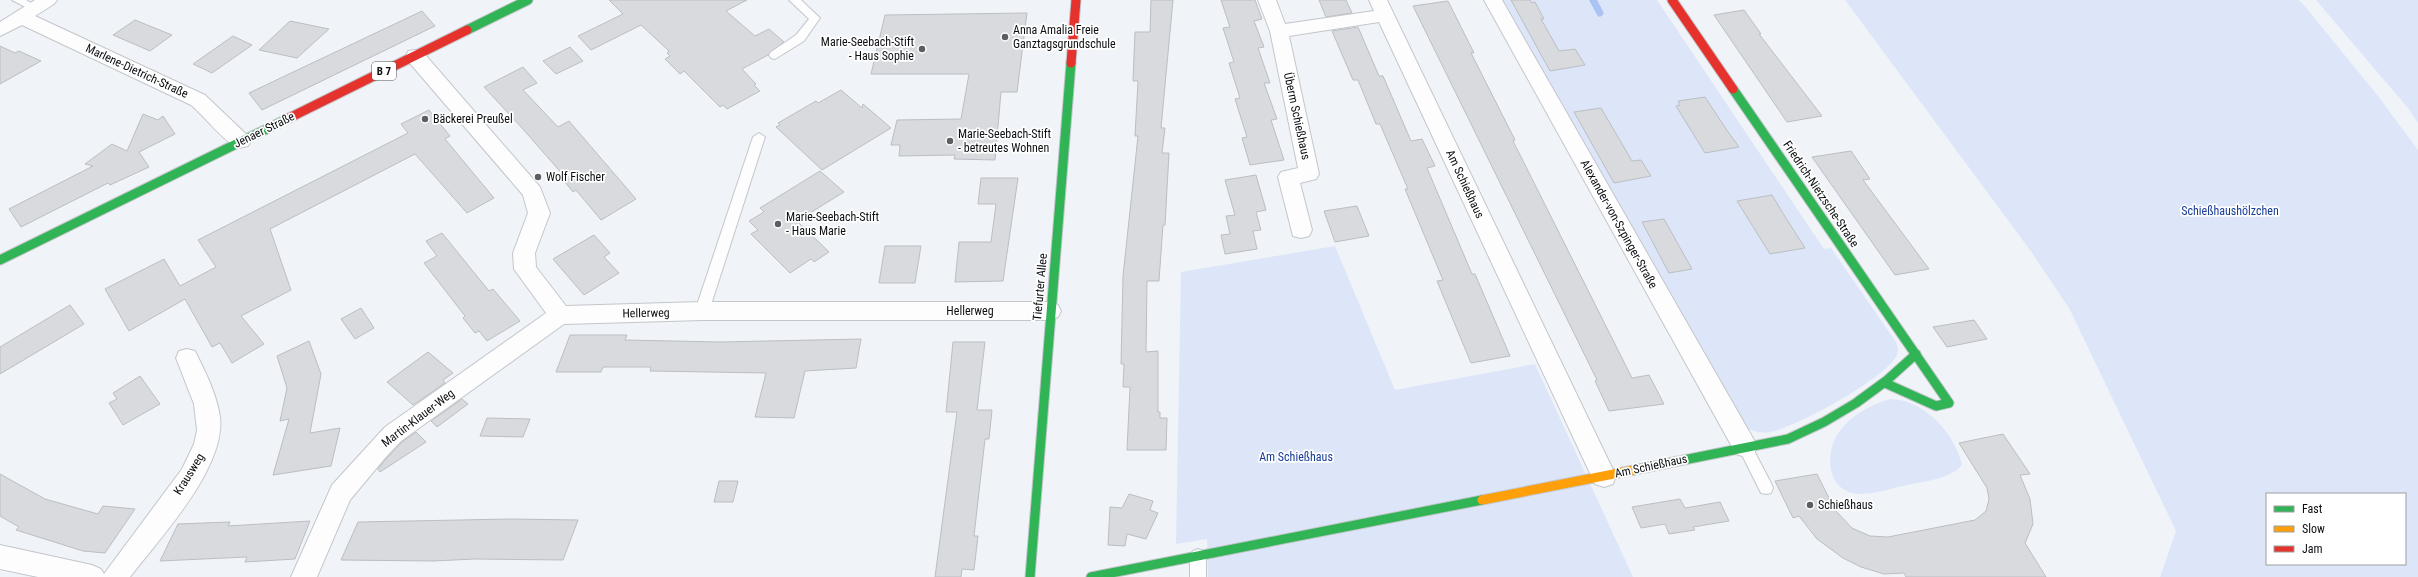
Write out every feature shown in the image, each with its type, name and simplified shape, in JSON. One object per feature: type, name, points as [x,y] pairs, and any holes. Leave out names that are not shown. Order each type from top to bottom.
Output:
[{"type":"street","name":"Jenaer Straße","points":[[0,260],[528,0]]},
{"type":"street","name":"Tiefurter Allee","points":[[1030,577],[1050,311],[1076,0]]},
{"type":"street","name":"Überm Schießhaus","points":[[1267,0],[1280,31],[1309,174],[1288,177],[1301,230]]},
{"type":"street","name":"Alexander-von-Szpinger-Straße","points":[[1493,0],[1744,447]]},
{"type":"street","name":"Friedrich-Nietzsche-Straße","points":[[1672,0],[1949,403],[1936,406],[1885,383]]},
{"type":"street","points":[[0,30],[30,6]]},
{"type":"street","name":"Marlene-Dietrich-Straße","points":[[30,6],[198,100],[212,111],[241,141]]},
{"type":"street","points":[[1280,31],[1382,7]]},
{"type":"street","name":"Am Schießhaus","points":[[1382,7],[1604,476],[1788,439],[1821,425],[1885,383],[1916,354]]},
{"type":"street","points":[[415,56],[533,192],[539,213],[524,253],[525,268],[560,315]]},
{"type":"street","name":"Hellerweg","points":[[560,315],[702,312],[1050,311]]},
{"type":"street","name":"Martin-Klauer-Weg","points":[[304,577],[341,493],[376,451],[393,434],[560,315]]},
{"type":"street","name":"Krausweg","points":[[115,577],[191,477],[202,459],[210,425],[208,409],[187,358]]},
{"type":"street","points":[[1091,577],[1604,476]]},
{"type":"street","points":[[0,557],[92,577]]},
{"type":"lane","points":[[775,55],[800,38],[814,18],[794,0]]},
{"type":"lane","points":[[702,312],[759,137]]},
{"type":"lane","points":[[1744,447],[1766,488]]},
{"type":"lane","points":[[1198,556],[1198,577]]},
{"type":"green space","points":[[1501,0],[1657,0],[1824,249],[1831,248],[1896,342],[1898,353],[1888,367],[1857,390],[1818,412],[1783,428],[1764,433],[1746,428]]},
{"type":"green space","name":"Schießhaushölzchen","points":[[1845,0],[2299,0],[2378,96],[2418,150],[2418,577],[2160,577],[2176,531],[2069,308],[2030,250]]},
{"type":"green space","points":[[2316,0],[2418,0],[2418,123],[2408,108]]},
{"type":"green space","name":"Am Schießhaus","points":[[1335,246],[1395,390],[1535,364],[1633,577],[1208,577],[1207,539],[1176,544],[1181,272]]},
{"type":"green space","points":[[1890,399],[1914,405],[1925,411],[1936,420],[1952,441],[1962,465],[1946,476],[1882,491],[1859,494],[1843,489],[1837,483],[1830,467],[1832,448],[1839,432],[1849,421],[1862,411]]},
{"type":"building","points":[[609,0],[747,0],[726,11],[755,36],[769,29],[784,42],[768,55],[742,69],[756,84],[754,85],[760,91],[727,109],[723,105],[720,107],[684,71],[680,74],[665,59],[670,56],[667,53],[669,51],[641,25],[591,50],[578,36],[623,14]]},
{"type":"building","points":[[1151,0],[1173,0],[1161,128],[1165,128],[1162,153],[1169,153],[1165,225],[1163,225],[1159,281],[1147,281],[1146,352],[1158,351],[1158,412],[1160,412],[1160,418],[1167,418],[1166,450],[1127,450],[1130,387],[1123,387],[1124,364],[1121,364],[1123,276],[1138,136],[1135,136],[1138,81],[1133,81],[1135,32],[1150,32]]},
{"type":"building","points":[[1221,0],[1255,0],[1262,19],[1254,21],[1264,47],[1258,48],[1270,83],[1264,83],[1277,119],[1271,120],[1284,160],[1250,165],[1242,138],[1247,137],[1235,99],[1240,98],[1229,63],[1234,62],[1223,28],[1230,27]]},
{"type":"building","points":[[1319,0],[1346,0],[1352,13],[1326,17]]},
{"type":"building","points":[[1511,0],[1530,0],[1532,3],[1535,2],[1544,19],[1541,19],[1559,51],[1575,49],[1585,65],[1550,71]]},
{"type":"building","points":[[1448,1],[1474,53],[1471,53],[1515,140],[1513,141],[1632,378],[1649,375],[1664,404],[1609,411],[1595,381],[1597,380],[1413,6]]},
{"type":"building","points":[[1744,10],[1761,34],[1759,34],[1822,116],[1787,122],[1714,15]]},
{"type":"building","points":[[422,11],[435,26],[262,110],[249,93]]},
{"type":"building","points":[[1027,13],[1017,92],[1001,92],[995,160],[954,159],[955,155],[899,156],[900,145],[891,145],[897,120],[961,119],[969,74],[871,74],[885,15]]},
{"type":"building","points":[[135,20],[172,35],[150,51],[113,35]]},
{"type":"building","points":[[290,21],[329,29],[297,58],[259,50]]},
{"type":"building","points":[[1358,27],[1379,76],[1383,76],[1411,141],[1422,139],[1435,166],[1427,168],[1472,274],[1475,274],[1510,356],[1471,363],[1437,281],[1443,280],[1405,189],[1408,189],[1380,124],[1376,124],[1358,80],[1353,80],[1332,31]]},
{"type":"building","points":[[233,36],[252,45],[212,73],[193,64]]},
{"type":"building","points":[[0,46],[15,53],[19,51],[41,61],[0,84]]},
{"type":"building","points":[[570,47],[583,61],[556,74],[543,61]]},
{"type":"building","points":[[523,67],[537,83],[523,90],[558,127],[569,121],[636,199],[601,220],[576,190],[573,192],[561,177],[564,176],[484,87]]},
{"type":"building","points":[[841,90],[862,108],[863,104],[891,128],[822,170],[776,127],[780,125],[778,123],[816,101],[818,103]]},
{"type":"building","points":[[1705,97],[1739,147],[1705,153],[1676,106],[1680,105],[1678,101]]},
{"type":"building","points":[[1601,108],[1632,161],[1641,160],[1651,176],[1614,183],[1574,112]]},
{"type":"building","points":[[429,110],[450,136],[445,139],[494,198],[467,213],[415,154],[270,229],[291,290],[241,316],[264,344],[232,363],[220,343],[212,347],[185,299],[129,331],[105,289],[164,259],[180,286],[216,267],[198,240],[408,133],[401,124]]},
{"type":"building","points":[[143,114],[158,120],[163,116],[175,134],[139,152],[149,167],[110,185],[108,183],[21,227],[9,209],[93,166],[85,164],[112,144],[127,151]]},
{"type":"building","points":[[1851,151],[1870,179],[1863,180],[1929,269],[1895,275],[1812,157]]},
{"type":"building","name":"Marie-Seebach-Stift - Haus Marie","points":[[820,171],[844,192],[797,221],[829,252],[814,262],[811,259],[790,273],[751,234],[758,230],[749,221],[764,212],[760,208]]},
{"type":"building","points":[[1256,175],[1266,210],[1256,212],[1261,230],[1253,231],[1257,249],[1225,254],[1221,235],[1230,234],[1226,216],[1235,215],[1225,180]]},
{"type":"building","points":[[981,178],[1018,178],[1003,281],[955,282],[959,242],[991,242],[996,204],[978,204]]},
{"type":"building","points":[[1772,195],[1805,248],[1770,254],[1737,201]]},
{"type":"building","points":[[1357,206],[1369,236],[1335,242],[1324,211]]},
{"type":"building","points":[[1664,219],[1692,269],[1669,273],[1642,222]]},
{"type":"building","points":[[442,233],[489,291],[493,289],[520,321],[487,341],[479,331],[475,333],[463,318],[465,316],[424,263],[437,256],[426,241]]},
{"type":"building","points":[[594,235],[610,253],[604,257],[619,273],[584,295],[553,259]]},
{"type":"building","points":[[885,246],[921,246],[915,283],[879,283]]},
{"type":"building","points":[[70,305],[84,324],[0,374],[0,347]]},
{"type":"building","points":[[361,308],[374,328],[355,339],[341,319]]},
{"type":"building","points":[[1974,320],[1987,339],[1947,347],[1933,327]]},
{"type":"building","points":[[570,335],[627,335],[625,340],[720,342],[861,339],[856,368],[805,371],[794,418],[755,417],[766,373],[650,371],[651,367],[603,367],[601,372],[556,372]]},
{"type":"building","points":[[309,341],[321,374],[310,433],[340,428],[331,466],[273,475],[289,419],[280,421],[287,388],[277,356]]},
{"type":"building","points":[[953,342],[985,342],[977,410],[992,410],[989,439],[985,439],[974,536],[978,536],[974,570],[962,569],[961,577],[935,577],[957,412],[946,412]]},
{"type":"building","points":[[428,352],[453,373],[443,380],[445,383],[413,405],[387,382]]},
{"type":"building","points":[[140,376],[160,404],[123,425],[109,403],[117,399],[113,393]]},
{"type":"building","points":[[462,399],[468,404],[437,427],[431,421]]},
{"type":"building","points":[[487,418],[530,419],[523,437],[480,436]]},
{"type":"building","points":[[416,432],[426,442],[380,472],[378,469],[386,459],[402,442]]},
{"type":"building","name":"Schießhaus","points":[[2003,434],[2030,474],[2020,475],[2030,499],[2033,524],[2025,543],[2046,577],[1906,577],[1904,573],[1884,574],[1861,567],[1843,558],[1817,539],[1799,516],[1793,518],[1775,481],[1817,474],[1835,510],[1852,528],[1870,536],[1888,537],[1975,520],[1986,511],[1989,499],[1987,488],[1959,443]]},
{"type":"building","points":[[0,474],[45,499],[98,514],[103,506],[135,509],[105,553],[83,551],[16,530],[19,527],[0,516]]},
{"type":"building","points":[[719,481],[738,481],[733,502],[714,502]]},
{"type":"building","points":[[1129,494],[1153,501],[1150,510],[1158,513],[1146,539],[1127,534],[1125,546],[1108,545],[1110,507],[1122,508]]},
{"type":"building","points":[[1680,499],[1685,508],[1720,502],[1729,521],[1693,527],[1695,530],[1669,534],[1665,524],[1641,528],[1632,507]]},
{"type":"building","points":[[510,519],[578,520],[563,560],[341,560],[358,522]]},
{"type":"building","points":[[310,521],[295,559],[245,562],[247,557],[160,561],[178,524],[230,522],[228,526]]},
{"type":"waterway","points":[[1593,0],[1600,13]]},
{"type":"traffic: fast","points":[[467,30],[528,0]]},
{"type":"traffic: fast","points":[[1030,577],[1071,63]]},
{"type":"traffic: fast","points":[[1733,89],[1949,403],[1936,406],[1885,383]]},
{"type":"traffic: fast","points":[[0,260],[287,119]]},
{"type":"traffic: fast","points":[[1634,470],[1788,439],[1824,422],[1856,403],[1886,381],[1916,354]]},
{"type":"traffic: fast","points":[[1091,577],[1482,500]]},
{"type":"traffic: slow","points":[[1482,500],[1634,470]]},
{"type":"traffic: jam","points":[[1071,63],[1076,0]]},
{"type":"traffic: jam","points":[[1672,0],[1733,89]]},
{"type":"traffic: jam","points":[[287,119],[467,30]]},
{"type":"place","name":"Anna Amalia Freie Ganztagsgrundschule","points":[[1005,37]]},
{"type":"place","name":"Marie-Seebach-Stift - Haus Sophie","points":[[922,49]]},
{"type":"place","name":"Bäckerei Preußel","points":[[425,119]]},
{"type":"place","name":"Marie-Seebach-Stift - betreutes Wohnen","points":[[950,141]]},
{"type":"place","name":"Wolf Fischer","points":[[538,177]]},
{"type":"place","name":"Marie-Seebach-Stift - Haus Marie","points":[[778,224]]},
{"type":"place","name":"Schießhaus","points":[[1810,505]]}]
